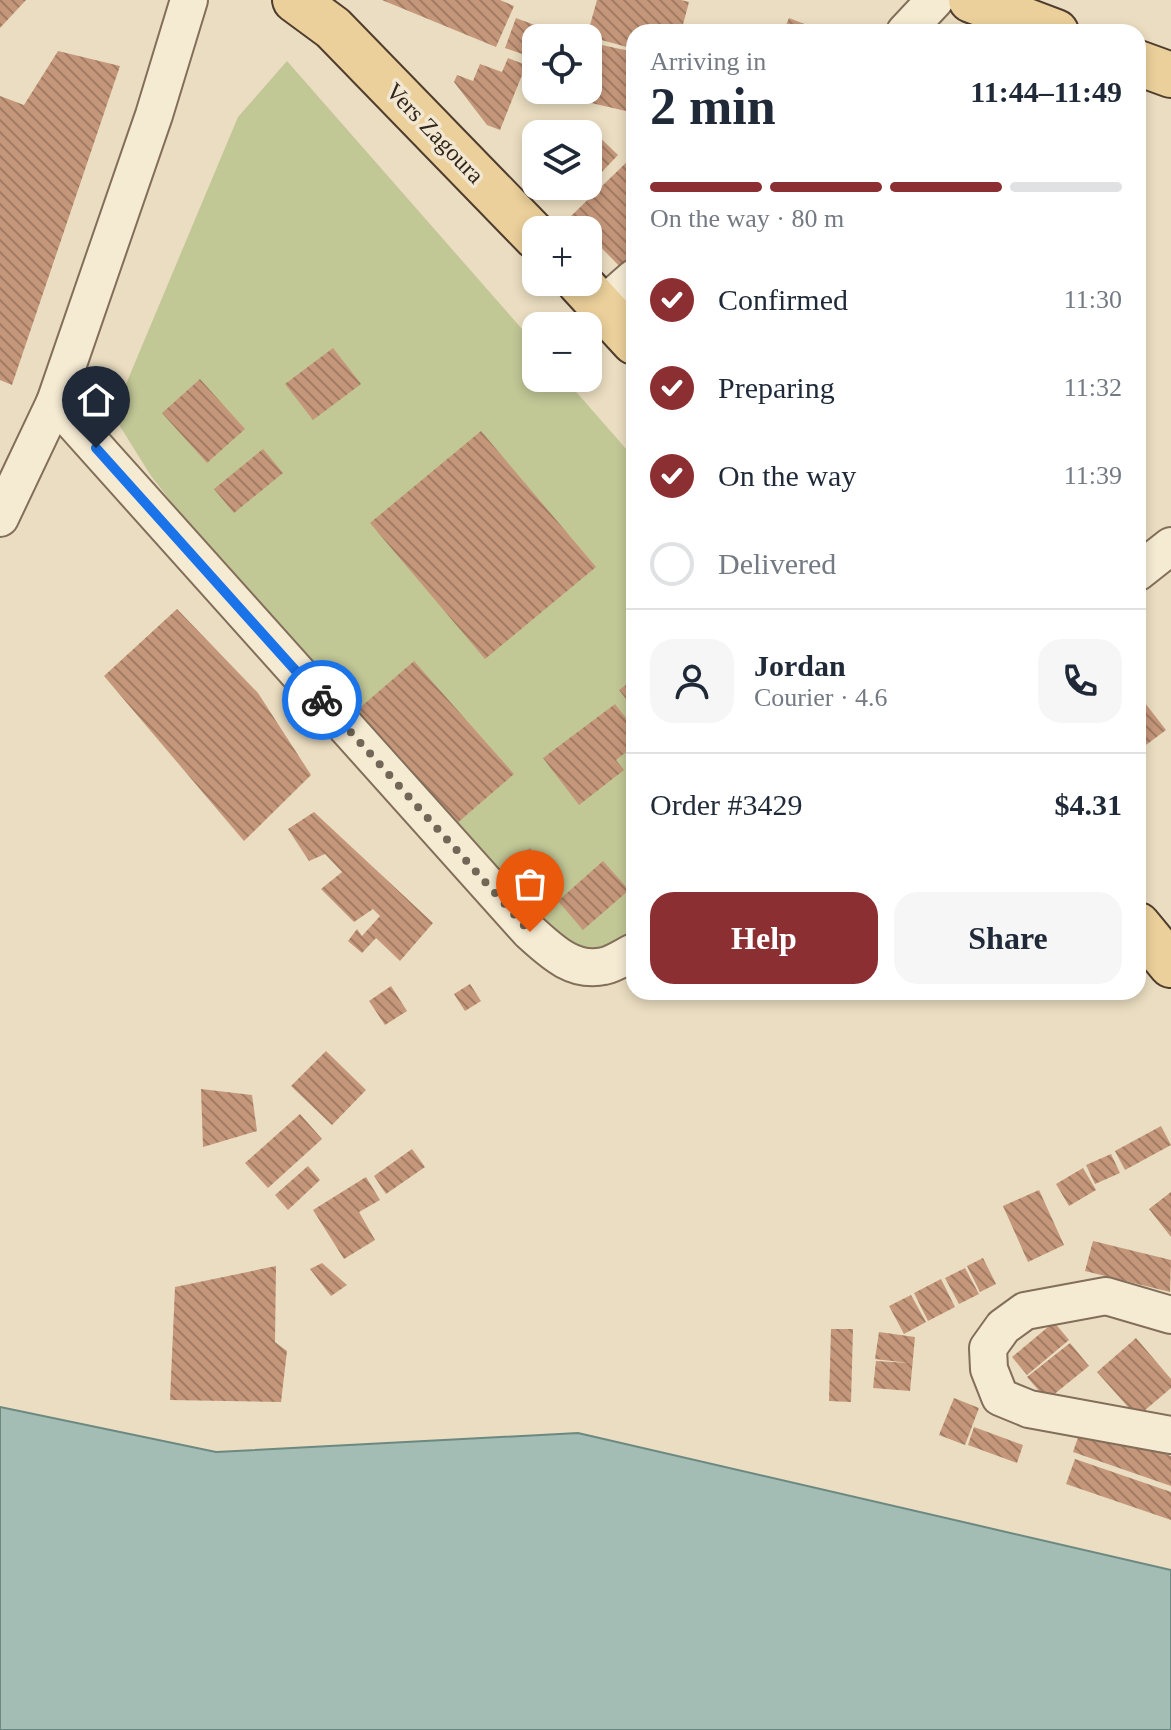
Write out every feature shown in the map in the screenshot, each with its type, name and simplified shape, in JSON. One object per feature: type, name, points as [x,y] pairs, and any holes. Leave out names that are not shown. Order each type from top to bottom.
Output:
[{"type":"main road","name":"Vers Zagoura","points":[[295,0],[324,14],[522,222]]},
{"type":"main road","points":[[971,0],[1035,24]]},
{"type":"main road","points":[[1146,66],[1171,75]]},
{"type":"main road","points":[[605,288],[626,327]]},
{"type":"main road","points":[[1146,935],[1171,965]]},
{"type":"street","points":[[0,518],[55,402],[149,130],[189,0]]},
{"type":"street","points":[[912,24],[935,0]]},
{"type":"street","points":[[55,402],[530,932],[556,956],[580,967],[604,966],[626,956]]},
{"type":"street","points":[[1146,566],[1171,546]]},
{"type":"street","points":[[1171,1315],[1106,1296],[1025,1311],[1003,1327],[988,1348],[989,1369],[1000,1397],[1029,1409],[1171,1435]]},
{"type":"green space","points":[[287,61],[522,329],[522,392],[576,392],[626,449],[626,950],[611,961],[545,938],[338,715],[151,476],[113,415],[238,117]]},
{"type":"water","points":[[0,1407],[216,1452],[578,1433],[1171,1570],[1171,1730],[0,1730]]},
{"type":"building","points":[[0,0],[26,0],[0,28]]},
{"type":"building","points":[[382,0],[500,0],[514,6],[496,47]]},
{"type":"building","points":[[597,0],[689,2],[683,24],[626,24],[626,47],[602,40],[602,24],[590,24]]},
{"type":"building","points":[[516,18],[532,24],[522,24],[522,54],[505,48]]},
{"type":"building","points":[[789,18],[804,24],[786,24]]},
{"type":"building","points":[[602,45],[626,50],[626,111],[596,104],[602,104]]},
{"type":"building","points":[[58,51],[120,66],[12,385],[0,380],[0,96],[24,105]]},
{"type":"building","points":[[508,58],[522,63],[522,75],[500,130],[487,125],[454,82],[457,75],[473,81],[480,64],[502,72]]},
{"type":"building","points":[[602,140],[618,155],[602,172]]},
{"type":"building","points":[[626,163],[626,273],[602,248],[602,216],[571,216],[588,200],[602,200],[602,186]]},
{"type":"building","points":[[333,348],[361,384],[313,420],[285,384]]},
{"type":"building","points":[[200,379],[245,429],[207,463],[162,413]]},
{"type":"building","points":[[481,431],[596,567],[485,659],[370,523]]},
{"type":"building","points":[[263,449],[283,473],[234,513],[214,489]]},
{"type":"building","points":[[177,609],[258,693],[311,775],[244,841],[104,676]]},
{"type":"building","points":[[414,661],[514,774],[455,825],[355,712]]},
{"type":"building","points":[[626,685],[626,699],[619,690]]},
{"type":"building","points":[[615,704],[626,718],[626,752],[616,760],[624,770],[579,805],[543,758]]},
{"type":"building","points":[[1146,704],[1166,730],[1146,745]]},
{"type":"building","points":[[314,812],[433,923],[400,961],[376,938],[362,953],[348,941],[357,929],[362,936],[380,916],[373,909],[354,922],[321,889],[342,872],[325,854],[309,861],[288,829]]},
{"type":"building","points":[[530,848],[543,864],[521,881],[508,864]]},
{"type":"building","points":[[603,861],[626,887],[626,893],[583,930],[558,901]]},
{"type":"building","points":[[470,984],[481,1001],[465,1011],[454,994]]},
{"type":"building","points":[[391,986],[407,1011],[385,1025],[369,1001]]},
{"type":"building","points":[[326,1051],[366,1090],[332,1125],[291,1086]]},
{"type":"building","points":[[201,1089],[252,1095],[257,1131],[203,1147]]},
{"type":"building","points":[[300,1114],[322,1139],[268,1188],[245,1163]]},
{"type":"building","points":[[1161,1126],[1171,1145],[1125,1170],[1115,1151]]},
{"type":"building","points":[[412,1149],[425,1167],[386,1194],[374,1176]]},
{"type":"building","points":[[1111,1154],[1120,1173],[1095,1184],[1086,1165]]},
{"type":"building","points":[[308,1166],[320,1180],[288,1210],[275,1195]]},
{"type":"building","points":[[1083,1168],[1096,1190],[1069,1206],[1056,1184]]},
{"type":"building","points":[[366,1177],[380,1200],[359,1212],[375,1240],[344,1259],[313,1210]]},
{"type":"building","points":[[1039,1190],[1064,1245],[1028,1262],[1003,1206]]},
{"type":"building","points":[[1171,1192],[1171,1237],[1149,1209]]},
{"type":"building","points":[[1093,1241],[1171,1260],[1170,1292],[1085,1271]]},
{"type":"building","points":[[983,1258],[996,1284],[980,1292],[967,1266]]},
{"type":"building","points":[[322,1263],[347,1285],[331,1296],[310,1269]]},
{"type":"building","points":[[276,1266],[275,1342],[287,1351],[281,1402],[170,1400],[175,1287]]},
{"type":"building","points":[[965,1268],[979,1294],[959,1304],[945,1278]]},
{"type":"building","points":[[941,1279],[955,1307],[928,1321],[914,1293]]},
{"type":"building","points":[[911,1295],[926,1322],[904,1334],[889,1306]]},
{"type":"building","points":[[1054,1322],[1069,1340],[1027,1375],[1012,1357]]},
{"type":"building","points":[[831,1329],[853,1329],[851,1402],[829,1401]]},
{"type":"building","points":[[879,1332],[915,1337],[910,1391],[873,1388],[876,1361],[909,1363],[875,1359]]},
{"type":"building","points":[[1136,1338],[1171,1379],[1171,1388],[1137,1417],[1097,1372]]},
{"type":"building","points":[[1070,1343],[1089,1366],[1047,1400],[1027,1377]]},
{"type":"building","points":[[954,1398],[979,1408],[965,1445],[939,1435]]},
{"type":"building","points":[[1082,1426],[1171,1456],[1171,1486],[1073,1452]]},
{"type":"building","points":[[974,1427],[1023,1445],[1017,1463],[968,1445]]},
{"type":"building","points":[[1075,1459],[1171,1492],[1171,1520],[1066,1484]]},
{"type":"way so far","points":[[322,700],[530,932]]},
{"type":"route","points":[[96,448],[322,700]]}]
